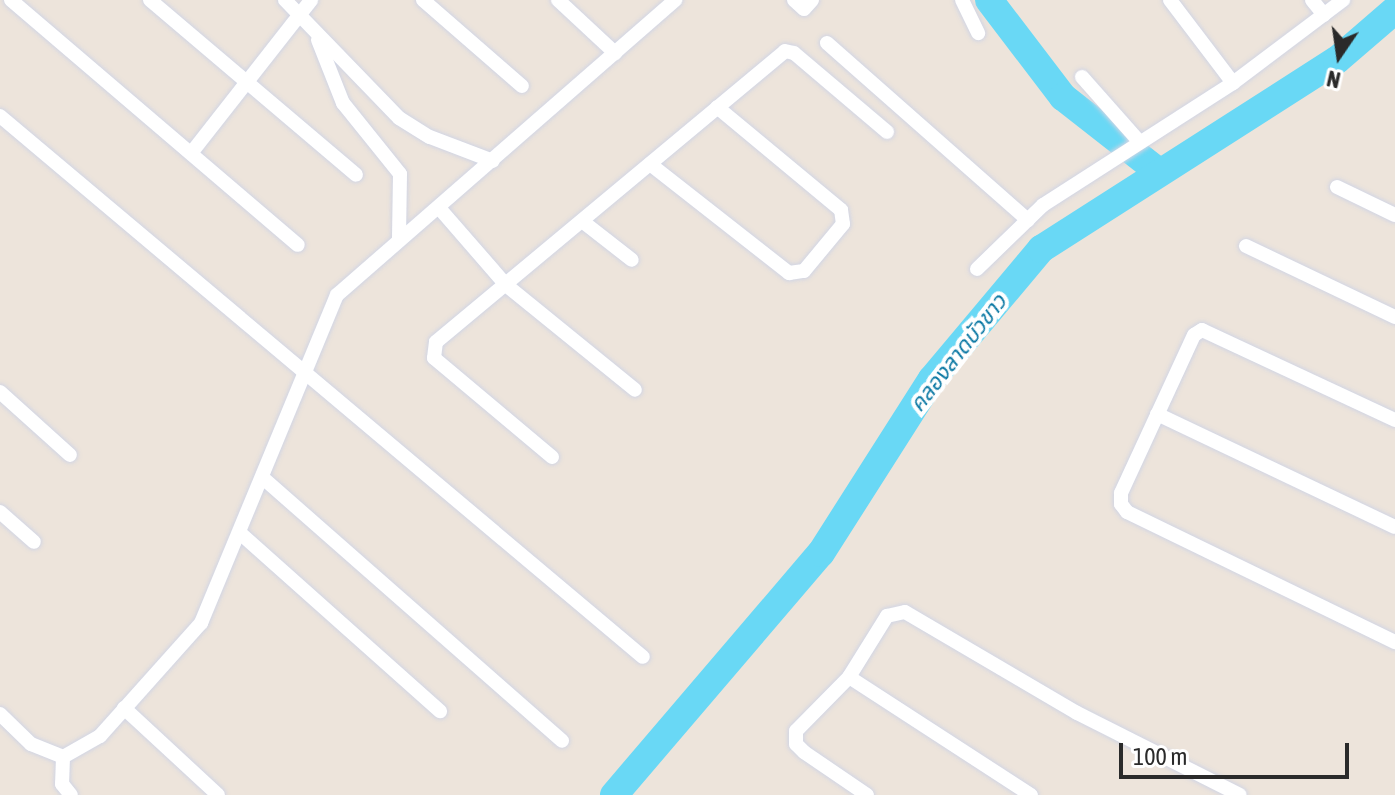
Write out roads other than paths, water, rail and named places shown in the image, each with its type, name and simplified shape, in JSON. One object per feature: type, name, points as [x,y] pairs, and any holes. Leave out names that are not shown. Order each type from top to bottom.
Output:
[{"type":"street","points":[[11,0],[298,245]]},
{"type":"street","points":[[150,0],[356,175]]},
{"type":"street","points":[[285,0],[399,118],[430,137],[493,161]]},
{"type":"street","points":[[192,152],[249,81],[296,14],[311,0]]},
{"type":"street","points":[[423,0],[522,86]]},
{"type":"street","points":[[558,0],[615,53]]},
{"type":"street","points":[[0,714],[31,744],[63,757],[76,754],[100,736],[201,623],[337,295],[399,239],[440,209],[675,0]]},
{"type":"street","points":[[794,0],[804,9],[812,0]]},
{"type":"street","points":[[962,0],[978,33]]},
{"type":"street","points":[[1170,0],[1233,83]]},
{"type":"street","points":[[1312,0],[1324,15]]},
{"type":"street","points":[[977,269],[1028,220],[1106,160],[1233,83],[1343,0]]},
{"type":"street","points":[[317,36],[343,103],[400,174],[399,239]]},
{"type":"street","points":[[827,43],[1028,220]]},
{"type":"street","points":[[552,457],[434,358],[436,342],[785,51],[794,53],[887,132]]},
{"type":"street","points":[[1082,77],[1142,137]]},
{"type":"street","points":[[650,164],[789,273],[804,271],[843,224],[841,210],[717,107]]},
{"type":"street","points":[[0,116],[643,657]]},
{"type":"street","points":[[1337,187],[1395,215]]},
{"type":"street","points":[[440,209],[506,285],[635,390]]},
{"type":"street","points":[[582,221],[632,260]]},
{"type":"street","points":[[1246,246],[1395,317]]},
{"type":"street","points":[[1395,420],[1211,331],[1194,335],[1121,493],[1127,512],[1395,642]]},
{"type":"street","points":[[0,392],[70,455]]},
{"type":"street","points":[[1157,414],[1395,527]]},
{"type":"street","points":[[263,478],[562,741]]},
{"type":"street","points":[[0,512],[34,542]]},
{"type":"street","points":[[240,533],[440,711]]},
{"type":"street","points":[[867,795],[796,744],[800,725],[849,677],[887,616],[905,612],[1077,713],[1240,795]]},
{"type":"street","points":[[849,677],[1031,795]]},
{"type":"street","points":[[124,708],[218,795]]},
{"type":"street","points":[[63,757],[62,784],[71,795]]},
{"type":"waterway","points":[[989,0],[1063,97],[1159,172]]},
{"type":"waterway","name":"คลองลาดบัวขาว","points":[[614,795],[821,553],[932,379],[1041,249],[1337,60],[1395,10]]}]
